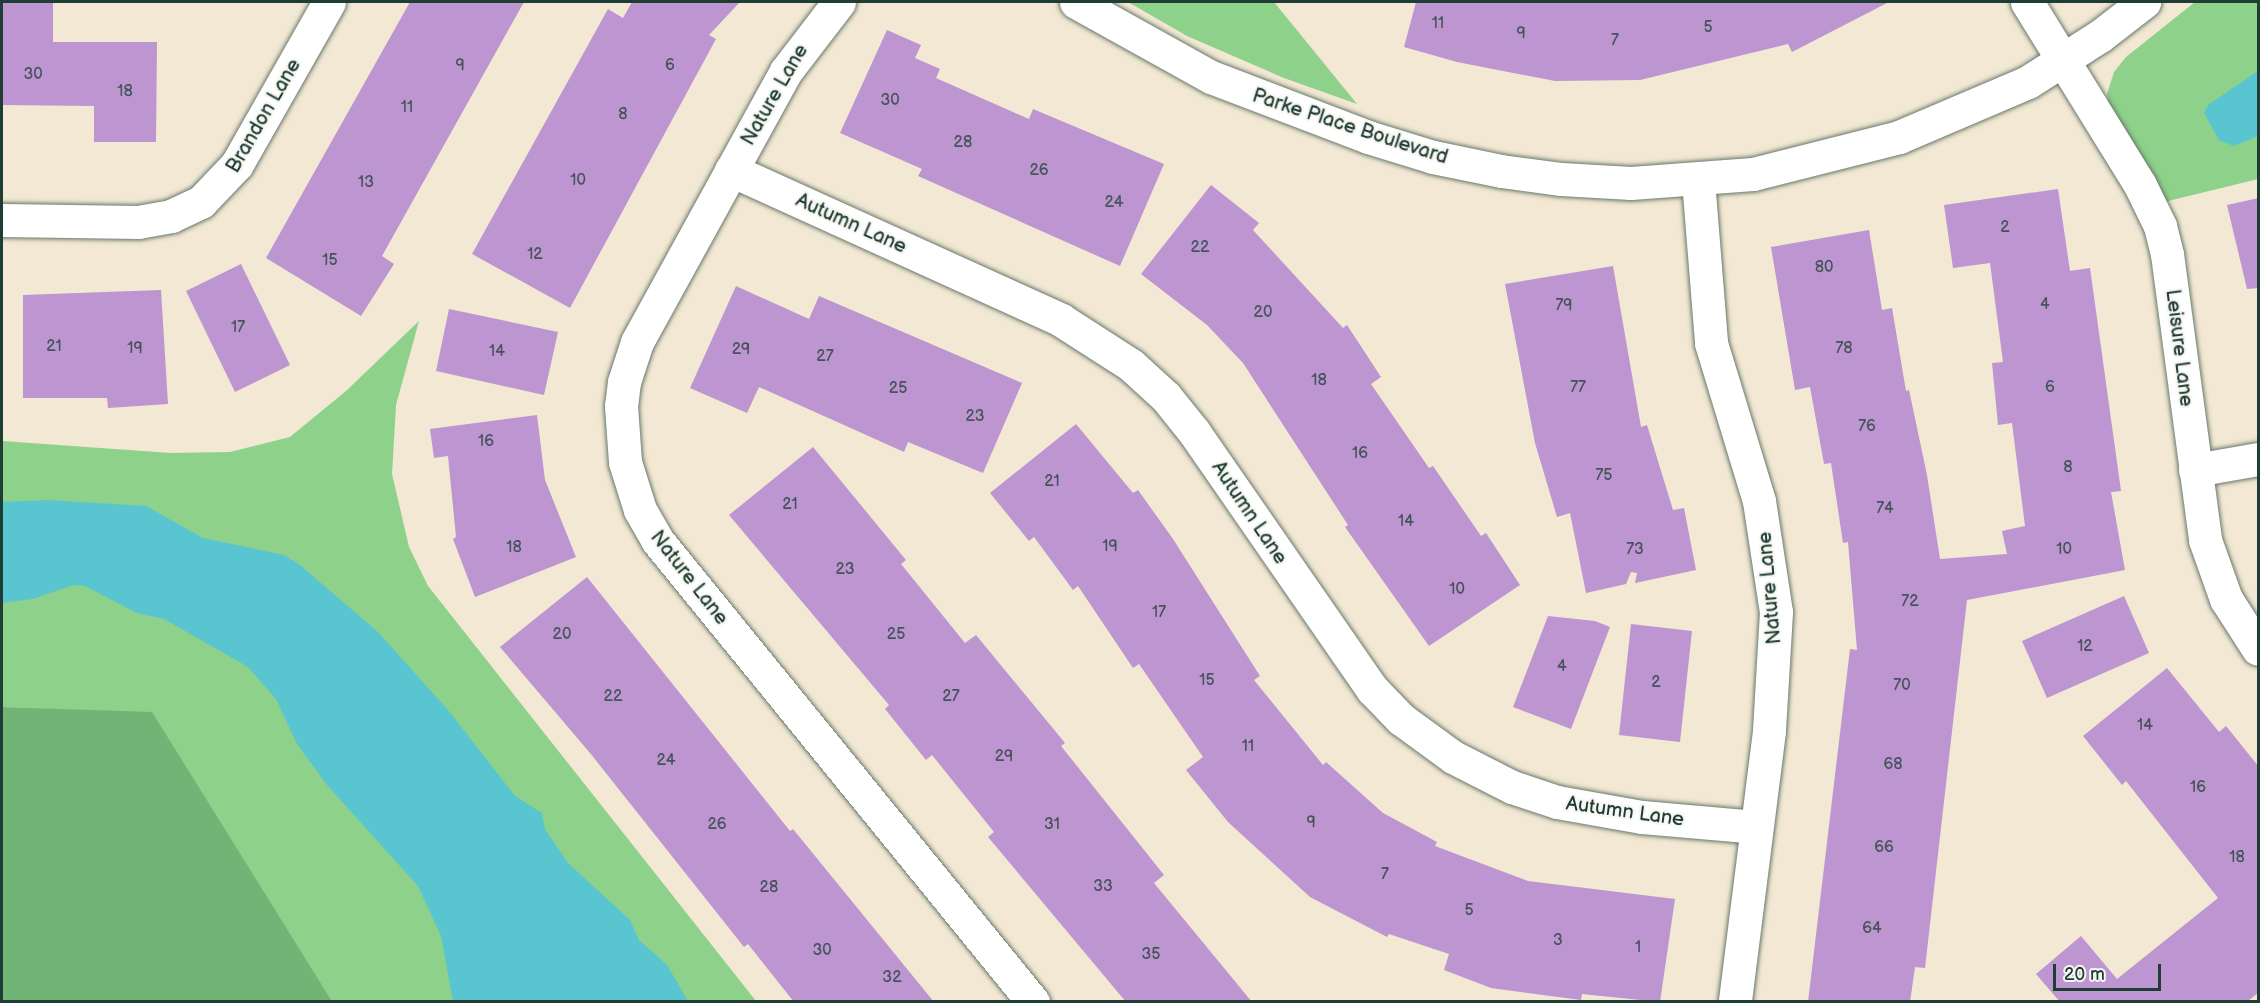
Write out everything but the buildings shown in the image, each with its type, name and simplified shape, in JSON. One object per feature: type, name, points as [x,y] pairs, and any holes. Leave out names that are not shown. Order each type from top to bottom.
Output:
[{"type":"street","name":"Brandon Lane","points":[[2,220],[138,222],[171,216],[201,202],[237,164],[329,2]]},
{"type":"street","name":"Nature Lane","points":[[839,2],[798,51],[731,170],[630,361],[624,382],[621,428],[634,495],[657,540],[1033,1002]]},
{"type":"street","name":"Parke Place Boulevard","points":[[1076,2],[1163,53],[1244,92],[1433,157],[1561,179],[1698,180],[1789,167],[1899,137],[1994,98],[2063,61],[2144,2]]},
{"type":"street","name":"Leisure Lane","points":[[2028,2],[2144,191],[2160,226],[2168,262],[2201,522],[2213,570],[2237,618],[2259,649]]},
{"type":"street","name":"Autumn Lane","points":[[731,170],[1047,314],[1103,344],[1131,365],[1166,397],[1194,432],[1372,689],[1401,719],[1452,758],[1512,787],[1557,802],[1642,817],[1756,827]]},
{"type":"street","name":"Nature Lane","points":[[1698,180],[1711,343],[1759,501],[1774,590],[1776,658],[1735,1002]]},
{"type":"street","points":[[2195,470],[2259,459]]},
{"type":"green space","points":[[1128,2],[1274,2],[1357,104],[1284,78],[1187,36]]},
{"type":"green space","points":[[2195,2],[2258,2],[2258,179],[2164,202],[2109,106],[2107,94],[2114,72],[2126,57]]},
{"type":"green space","points":[[419,321],[396,405],[392,474],[409,547],[428,586],[756,1001],[332,1001],[152,713],[2,707],[2,441],[171,453],[230,452],[290,437],[346,391]]},
{"type":"green space","points":[[2,707],[152,712],[332,1001],[2,1001]]},
{"type":"water","points":[[2258,71],[2258,136],[2234,146],[2219,140],[2204,113],[2208,105]]},
{"type":"water","points":[[48,500],[146,506],[203,538],[284,555],[300,565],[378,632],[448,710],[515,796],[542,813],[545,829],[568,863],[630,920],[639,940],[667,965],[688,1001],[453,1001],[441,936],[418,886],[327,785],[297,744],[276,699],[248,667],[164,619],[137,613],[85,586],[73,585],[33,599],[2,603],[2,502]]}]
